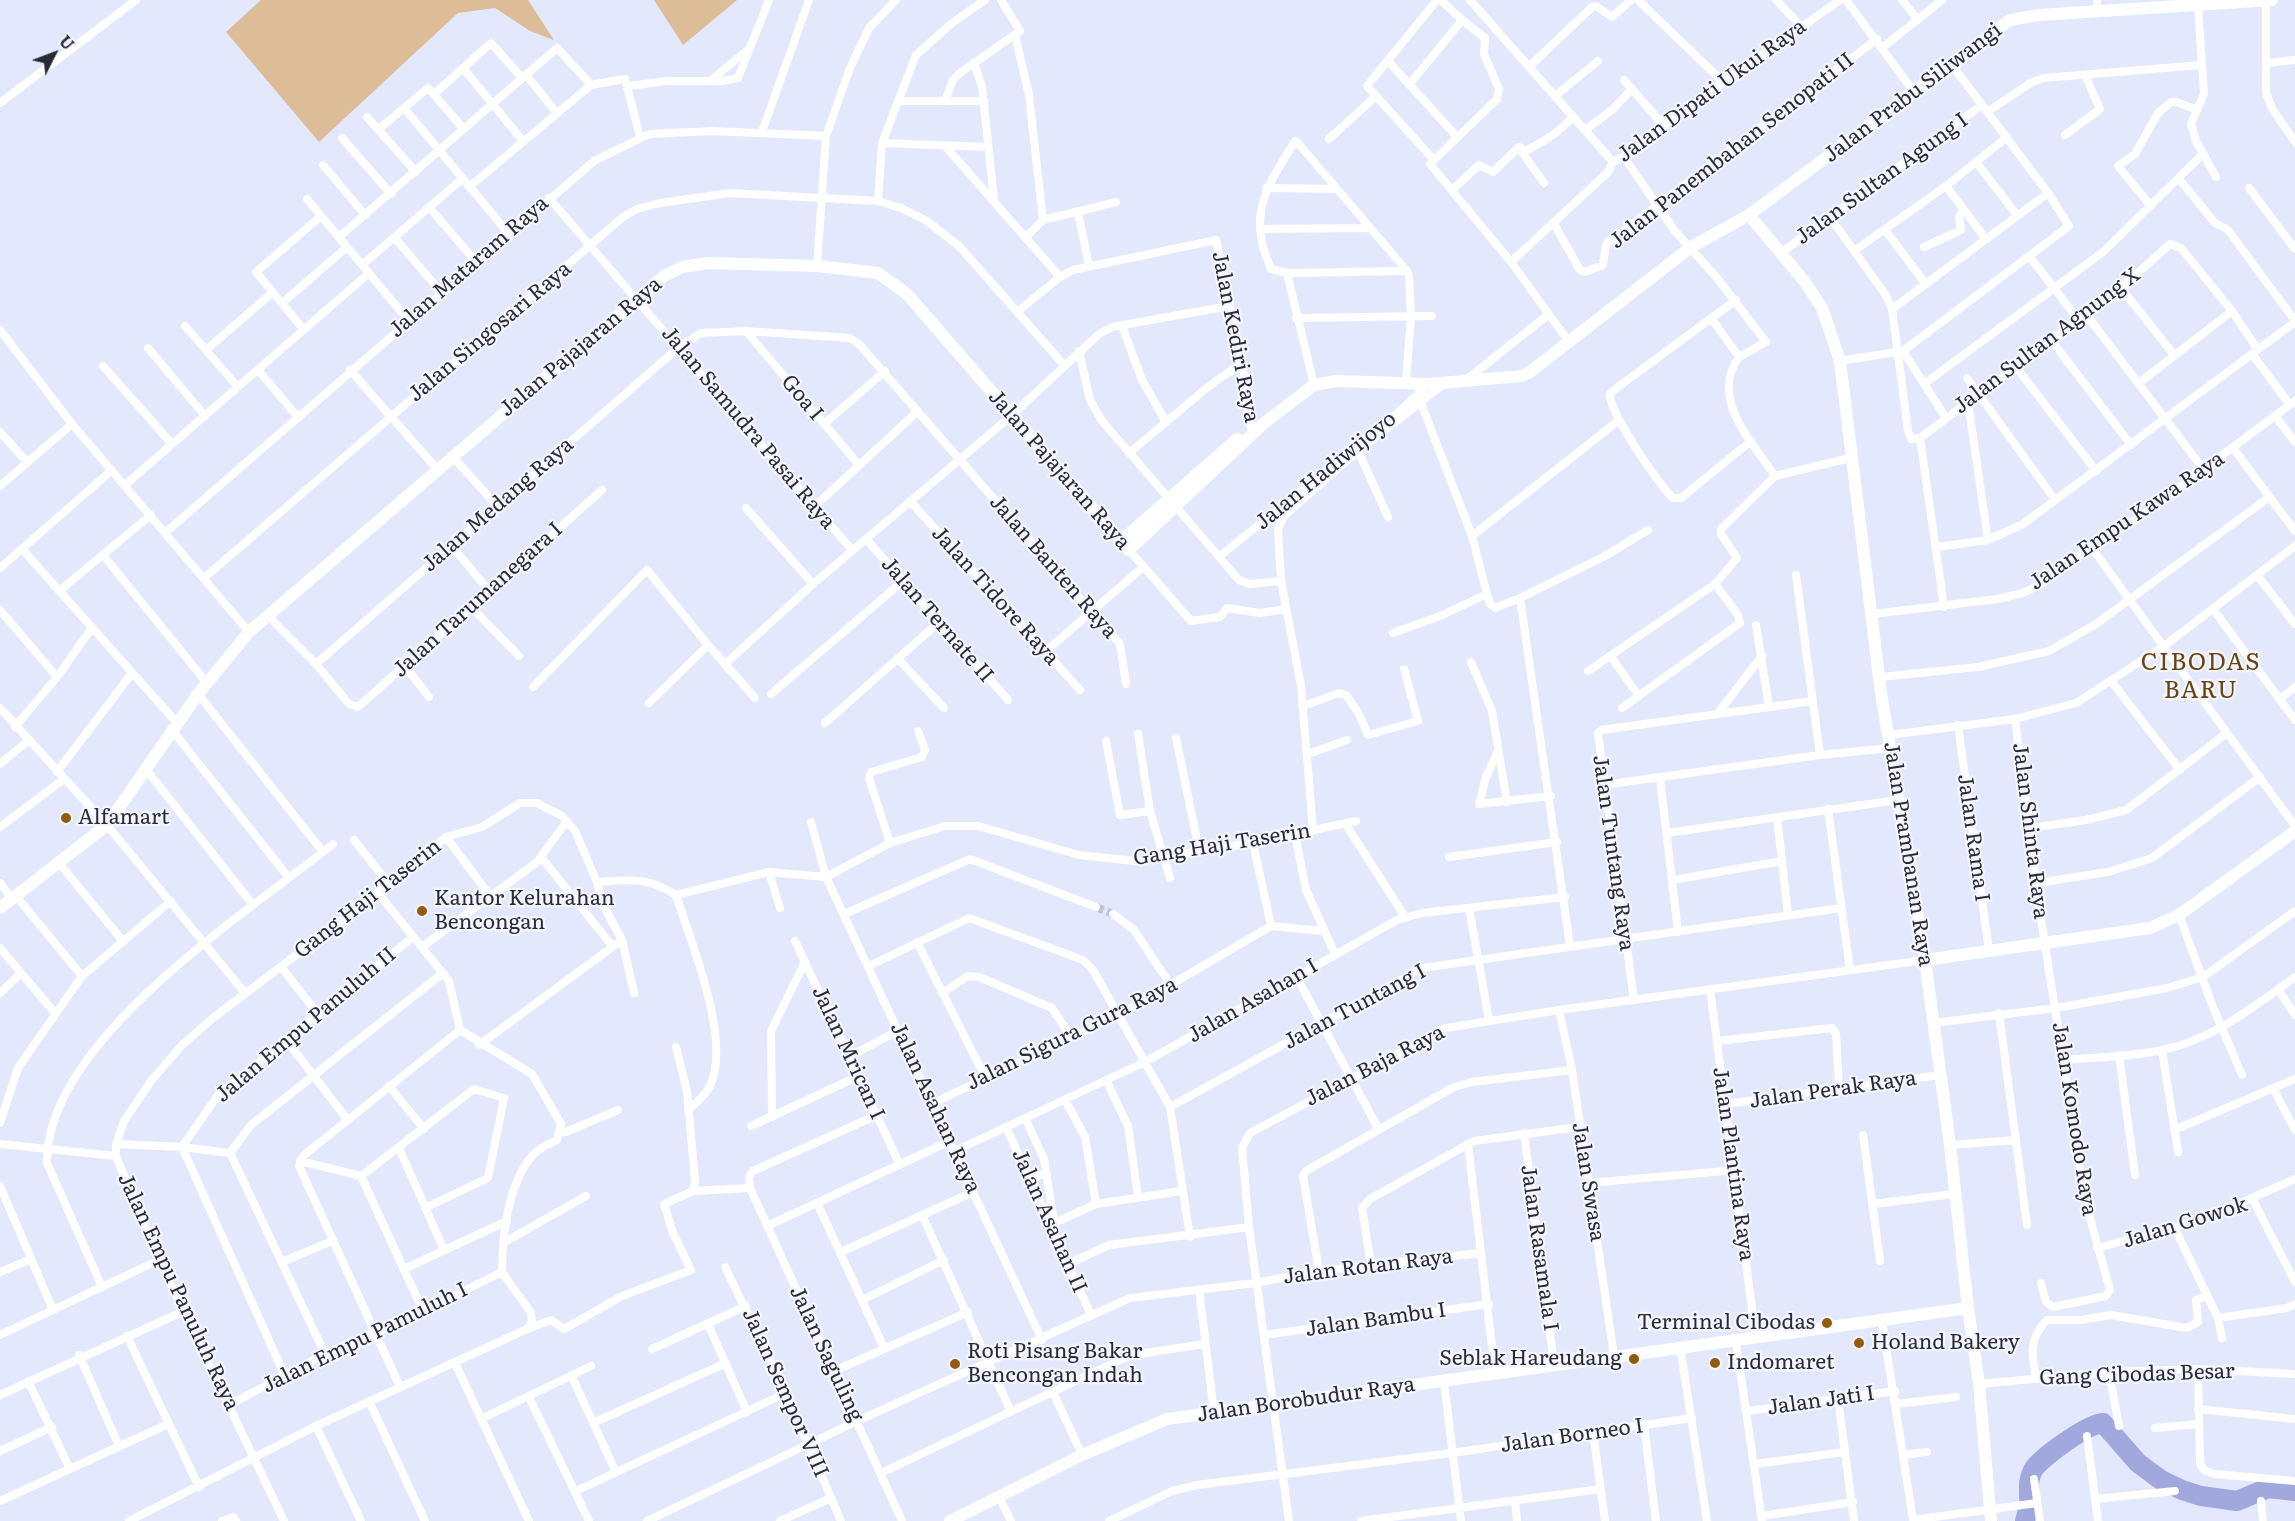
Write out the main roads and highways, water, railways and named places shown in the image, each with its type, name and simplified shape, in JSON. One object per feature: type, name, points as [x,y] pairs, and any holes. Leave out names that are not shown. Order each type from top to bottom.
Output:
[{"type":"waterway","points":[[2029,1498],[2030,1477],[2037,1465],[2077,1435],[2103,1423],[2138,1463],[2161,1480],[2182,1490],[2201,1496],[2237,1501],[2268,1488],[2295,1491]]},
{"type":"waterway","points":[[2025,1521],[2029,1506]]},
{"type":"tunnel","points":[[1096,907],[1113,914]]},
{"type":"place","name":"Alfamart","points":[[66,818]]},
{"type":"place","name":"Kantor Kelurahan Bencongan","points":[[422,911]]},
{"type":"place","name":"Terminal Cibodas","points":[[1827,1323]]},
{"type":"place","name":"Holand Bakery","points":[[1859,1343]]},
{"type":"place","name":"Seblak Hareudang","points":[[1634,1359]]},
{"type":"place","name":"Indomaret","points":[[1715,1363]]},
{"type":"place","name":"Roti Pisang Bakar Bencongan Indah","points":[[955,1364]]},
{"type":"district","name":"CIBODAS BARU","points":[[2201,677]]}]
